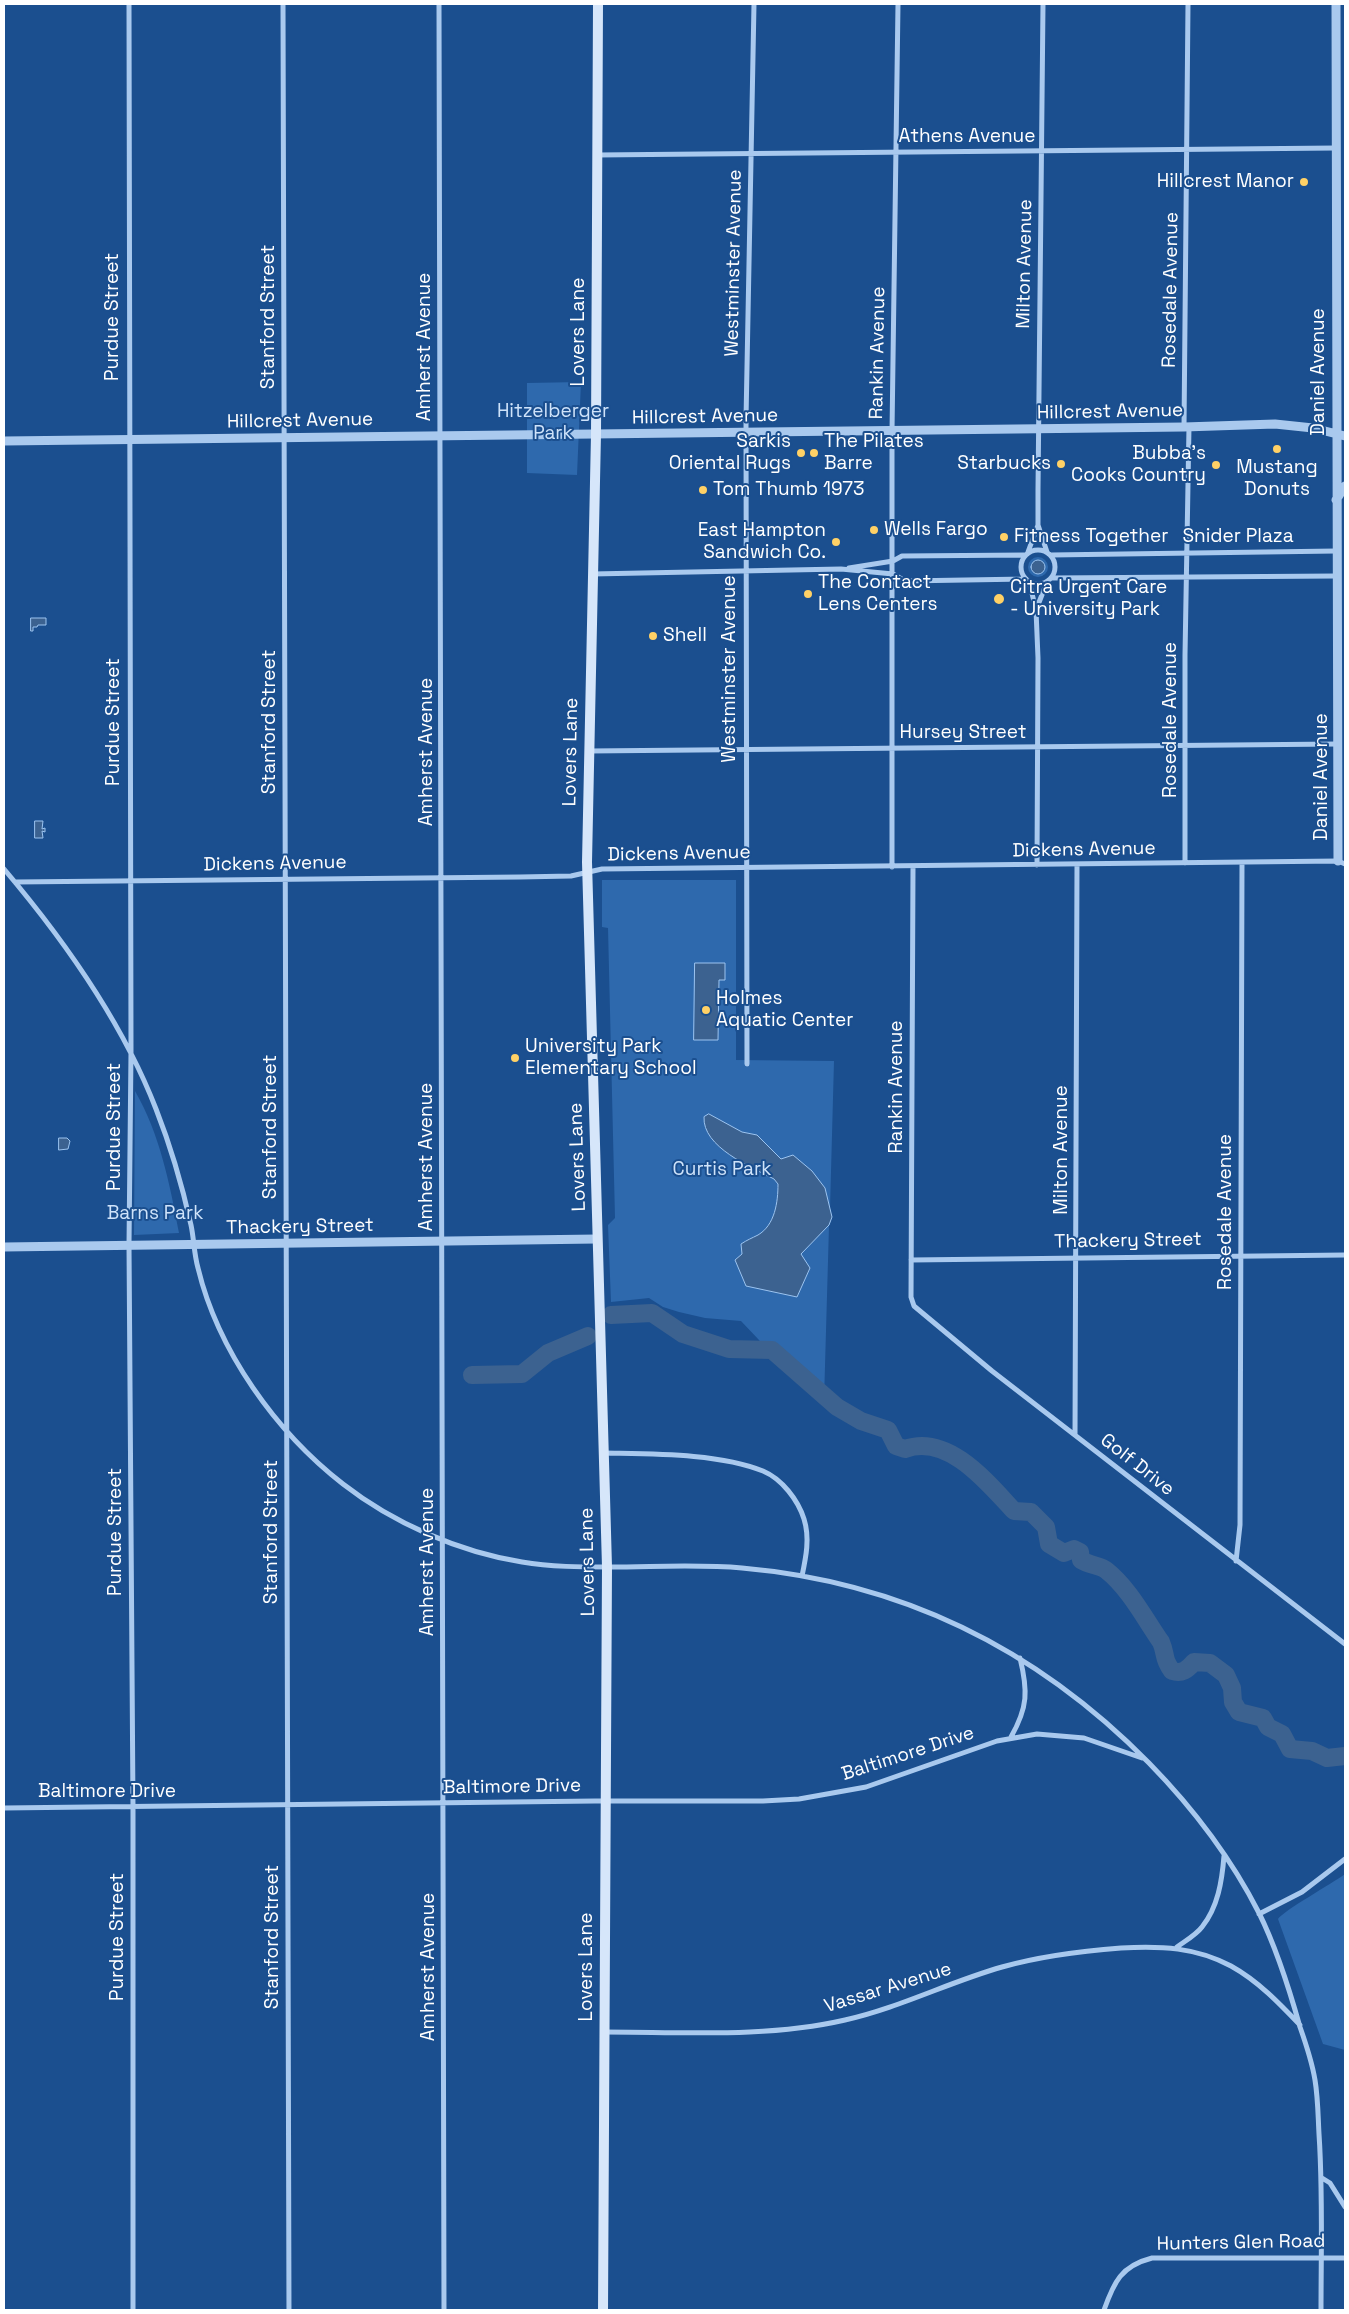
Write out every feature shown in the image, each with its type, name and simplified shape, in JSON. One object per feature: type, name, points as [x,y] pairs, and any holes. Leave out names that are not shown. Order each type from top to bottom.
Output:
[{"type":"main road","name":"Lovers Lane","points":[[598,4],[596,434],[587,873],[607,1567],[602,2310]]},
{"type":"street","name":"Purdue Street","points":[[129,4],[129,1246],[133,1807],[133,2310]]},
{"type":"street","name":"Stanford Street","points":[[283,4],[288,2310]]},
{"type":"street","name":"Amherst Avenue","points":[[439,4],[444,2310]]},
{"type":"street","name":"Westminster Avenue","points":[[747,1064],[745,570],[754,4]]},
{"type":"street","name":"Rankin Avenue","points":[[892,867],[892,430],[898,4]]},
{"type":"street","name":"Milton Avenue","points":[[1027,554],[1038,524],[1043,4]]},
{"type":"street","name":"Rosedale Avenue","points":[[1186,863],[1188,4]]},
{"type":"street","name":"Daniel Avenue","points":[[1336,4],[1336,576],[1338,744],[1342,862]]},
{"type":"street","name":"Athens Avenue","points":[[597,155],[1336,148]]},
{"type":"street","name":"Hillcrest Avenue","points":[[4,441],[1038,429],[1275,424],[1312,428],[1345,436]]},
{"type":"street","points":[[1336,501],[1345,486]]},
{"type":"street","name":"Milton Avenue","points":[[1038,524],[1049,553]]},
{"type":"street","points":[[841,569],[893,561],[900,557],[908,556],[1027,554],[1038,549],[1049,553],[1055,566],[1036,610]]},
{"type":"street","name":"Snider Plaza","points":[[1049,553],[1336,551]]},
{"type":"street","points":[[1027,554],[1021,568],[1027,580],[1036,610],[1038,658],[1038,865]]},
{"type":"street","points":[[592,574],[841,569],[893,574],[905,581],[1027,580],[1038,584],[1049,580]]},
{"type":"street","name":"Snider Plaza","points":[[1049,580],[1336,576]]},
{"type":"street","name":"Hursey Street","points":[[589,752],[1338,744]]},
{"type":"street","name":"Dickens Avenue","points":[[14,882],[571,876],[602,869],[1342,862]]},
{"type":"street","name":"Rosedale Avenue","points":[[1236,1561],[1240,1525],[1242,863]]},
{"type":"street","name":"Milton Avenue","points":[[1075,1435],[1078,864]]},
{"type":"street","name":"Rankin Avenue","points":[[913,866],[911,1297],[914,1306]]},
{"type":"street","points":[[4,869],[82,972],[112,1018],[148,1089],[173,1155],[193,1232],[194,1245],[204,1287],[222,1332],[259,1396],[286,1432],[316,1461],[365,1500],[416,1528],[500,1558],[521,1562],[607,1567],[713,1566],[742,1568],[802,1576],[922,1609],[949,1620],[1020,1658],[1053,1679],[1105,1720],[1144,1758],[1192,1810],[1224,1856],[1259,1914],[1290,1991],[1315,2077],[1322,2178],[1321,2310]]},
{"type":"street","name":"Thackery Street","points":[[4,1247],[597,1239]]},
{"type":"street","name":"Thackery Street","points":[[911,1260],[1345,1255]]},
{"type":"street","name":"Golf Drive","points":[[914,1306],[992,1371],[1345,1644]]},
{"type":"street","points":[[604,1453],[700,1458],[748,1466],[774,1477],[791,1495],[804,1520],[807,1552],[802,1576]]},
{"type":"street","points":[[1011,1737],[1022,1717],[1026,1701],[1026,1687],[1020,1658]]},
{"type":"street","name":"Baltimore Drive","points":[[4,1808],[605,1801],[764,1802],[833,1794],[884,1781],[1011,1737],[1037,1734],[1084,1738],[1144,1758]]},
{"type":"street","points":[[1177,1947],[1201,1929],[1215,1905],[1222,1878],[1224,1856]]},
{"type":"street","points":[[1259,1914],[1302,1892],[1345,1859]]},
{"type":"street","name":"Vassar Avenue","points":[[604,2032],[762,2032],[794,2029],[846,2020],[1002,1966],[1096,1950],[1177,1947],[1206,1955],[1232,1966],[1259,1985],[1300,2026]]},
{"type":"street","points":[[1322,2178],[1330,2183],[1345,2207]]},
{"type":"street","name":"Hunters Glen Road","points":[[1104,2310],[1112,2287],[1120,2276],[1130,2267],[1152,2258],[1345,2258]]},
{"type":"green space","name":"Hitzelberger Park","points":[[581,382],[577,475],[527,473],[527,383]]},
{"type":"green space","points":[[1038,557],[1045,560],[1048,567],[1045,574],[1038,577],[1031,574],[1028,567],[1031,560]]},
{"type":"green space","name":"Curtis Park","points":[[602,880],[736,880],[736,1060],[834,1061],[830,1209],[832,1217],[829,1226],[824,1401],[774,1361],[759,1340],[741,1321],[705,1318],[679,1312],[663,1307],[649,1298],[611,1302],[608,1225],[615,1218],[608,928],[602,927]]},
{"type":"green space","name":"Barns Park","points":[[135,1091],[144,1107],[158,1142],[168,1178],[179,1233],[134,1235]]},
{"type":"green space","points":[[1345,1874],[1345,2050],[1323,2044],[1278,1919]]},
{"type":"shaded area","points":[[1035,560],[1041,560],[1045,567],[1041,574],[1035,574],[1031,570],[1031,564]]},
{"type":"shaded area","points":[[31,618],[46,618],[46,625],[33,627],[33,631],[31,631]]},
{"type":"shaded area","points":[[35,821],[43,821],[42,829],[45,828],[45,832],[42,831],[43,838],[35,838]]},
{"type":"shaded area","name":"Holmes Aquatic Center","points":[[695,963],[725,963],[725,980],[719,980],[718,1040],[694,1040]]},
{"type":"shaded area","points":[[709,1114],[742,1132],[757,1135],[781,1159],[793,1155],[812,1171],[825,1188],[832,1217],[829,1225],[801,1254],[810,1268],[797,1297],[746,1286],[735,1260],[742,1254],[741,1244],[764,1231],[772,1219],[776,1205],[778,1184],[774,1179],[741,1162],[719,1147],[705,1128],[704,1117]]},
{"type":"shaded area","points":[[59,1138],[67,1138],[70,1141],[68,1149],[59,1150]]},
{"type":"waterway","points":[[611,1315],[652,1313],[683,1334],[729,1349],[772,1350],[837,1407],[861,1421],[888,1430],[896,1446],[905,1449],[921,1446],[937,1448],[952,1454],[979,1475],[1014,1511],[1031,1512],[1046,1527],[1049,1544],[1064,1553],[1074,1549],[1080,1552],[1081,1560],[1104,1569],[1114,1577],[1136,1604],[1161,1642],[1167,1663],[1172,1671],[1184,1671],[1194,1662],[1210,1663],[1226,1675],[1232,1688],[1233,1702],[1239,1712],[1263,1718],[1268,1727],[1282,1734],[1290,1749],[1312,1751],[1327,1758],[1345,1756]]},
{"type":"waterway","points":[[472,1375],[522,1374],[548,1353],[588,1336]]},
{"type":"place","name":"Hillcrest Manor","points":[[1304,182]]},
{"type":"place","name":"Mustang Donuts","points":[[1277,449]]},
{"type":"place","name":"Sarkis Oriental Rugs","points":[[801,453]]},
{"type":"place","name":"The Pilates Barre","points":[[814,453]]},
{"type":"place","name":"Starbucks","points":[[1061,464]]},
{"type":"place","name":"Bubba's Cooks Country","points":[[1216,465]]},
{"type":"place","name":"Tom Thumb 1973","points":[[703,490]]},
{"type":"place","name":"Wells Fargo","points":[[874,530]]},
{"type":"place","name":"Fitness Together","points":[[1004,537]]},
{"type":"place","name":"East Hampton Sandwich Co.","points":[[836,542]]},
{"type":"place","name":"The Contact Lens Centers","points":[[808,594]]},
{"type":"place","name":"Citra Urgent Care - University Park","points":[[999,599]]},
{"type":"place","name":"Shell","points":[[653,636]]},
{"type":"place","name":"Holmes Aquatic Center","points":[[706,1010]]},
{"type":"place","name":"University Park Elementary School","points":[[515,1058]]}]
